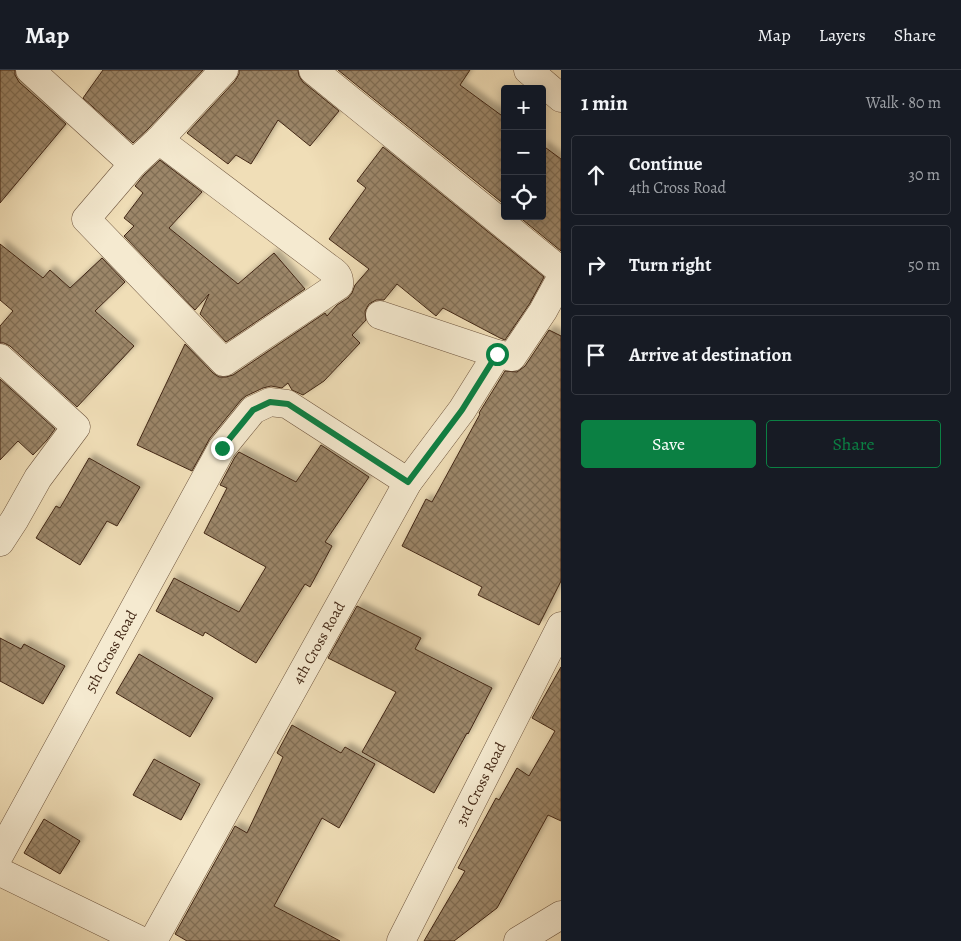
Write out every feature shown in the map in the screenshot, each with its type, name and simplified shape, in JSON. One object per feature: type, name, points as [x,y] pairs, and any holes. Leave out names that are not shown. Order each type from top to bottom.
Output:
[{"type":"street","points":[[30,70],[133,164]]},
{"type":"street","points":[[159,140],[337,274],[340,280],[339,285],[224,362],[86,218],[133,164],[159,140],[224,70]]},
{"type":"street","points":[[313,70],[561,271]]},
{"type":"street","points":[[528,70],[561,98]]},
{"type":"street","points":[[380,314],[497,354],[512,357],[543,311],[561,278]]},
{"type":"street","name":"4th Cross Road","points":[[154,941],[408,482],[462,410],[497,354]]},
{"type":"street","points":[[0,358],[76,427],[38,478],[0,542]]},
{"type":"street","name":"5th Cross Road","points":[[0,854],[222,448],[253,410],[270,402],[288,404],[408,482]]},
{"type":"street","name":"3rd Cross Road","points":[[401,941],[561,626]]},
{"type":"street","points":[[0,872],[142,941]]},
{"type":"street","points":[[518,941],[561,915]]},
{"type":"building","points":[[0,70],[15,70],[15,75],[19,82],[66,124],[0,203]]},
{"type":"building","points":[[103,70],[203,70],[133,143],[83,98]]},
{"type":"building","points":[[239,70],[298,70],[303,82],[339,111],[310,146],[278,120],[251,164],[236,155],[228,164],[187,133],[235,81]]},
{"type":"building","points":[[338,70],[470,70],[460,85],[501,115],[501,202]]},
{"type":"building","points":[[383,147],[544,277],[530,303],[505,340],[443,308],[436,316],[397,284],[384,300],[376,300],[369,304],[365,311],[366,320],[352,335],[360,343],[324,381],[303,395],[292,390],[288,383],[282,388],[271,386],[246,396],[210,438],[192,471],[137,445],[185,344],[213,373],[219,377],[226,377],[233,375],[325,313],[327,316],[337,305],[348,298],[355,285],[369,269],[329,239],[366,188],[357,181]]},
{"type":"building","points":[[546,148],[561,159],[561,251],[523,220],[546,220]]},
{"type":"building","points":[[160,160],[202,192],[169,228],[238,284],[274,253],[305,289],[226,342],[200,314],[209,294],[195,310],[124,236],[134,226],[124,218],[143,193],[135,186]]},
{"type":"building","points":[[0,244],[43,278],[50,270],[70,288],[102,258],[125,282],[95,311],[134,346],[77,407],[10,346],[0,343],[0,326],[13,311],[0,300]]},
{"type":"building","points":[[549,330],[561,336],[561,581],[539,625],[478,595],[482,587],[402,546],[426,499],[432,502],[479,413],[505,371],[517,372],[525,366]]},
{"type":"building","points":[[0,379],[55,429],[33,455],[18,441],[0,460]]},
{"type":"building","points":[[321,445],[369,477],[325,542],[332,546],[310,587],[305,584],[256,663],[205,632],[203,636],[156,611],[174,578],[239,612],[266,567],[204,533],[227,488],[220,485],[239,452],[296,482]]},
{"type":"building","points":[[89,458],[140,487],[117,526],[107,521],[80,565],[36,538],[56,506],[60,508]]},
{"type":"building","points":[[357,606],[421,638],[415,649],[492,688],[434,793],[362,752],[396,692],[328,658]]},
{"type":"building","points":[[0,638],[21,649],[24,644],[65,666],[43,704],[0,681]]},
{"type":"building","points":[[139,654],[213,698],[190,737],[116,693]]},
{"type":"building","points":[[561,667],[561,821],[548,815],[497,908],[454,941],[424,941],[465,871],[458,868],[496,798],[499,800],[517,768],[529,776],[555,731],[532,718]]},
{"type":"building","points":[[292,725],[341,753],[345,747],[375,764],[339,828],[322,818],[274,906],[340,941],[187,941],[175,934],[235,826],[247,833],[283,757],[277,753]]},
{"type":"building","points":[[154,759],[200,784],[181,820],[133,795]]},
{"type":"building","points":[[44,819],[80,841],[60,874],[24,853]]},
{"type":"route","points":[[222,448],[253,410],[270,402],[288,404],[408,482],[462,410],[497,354]]}]
